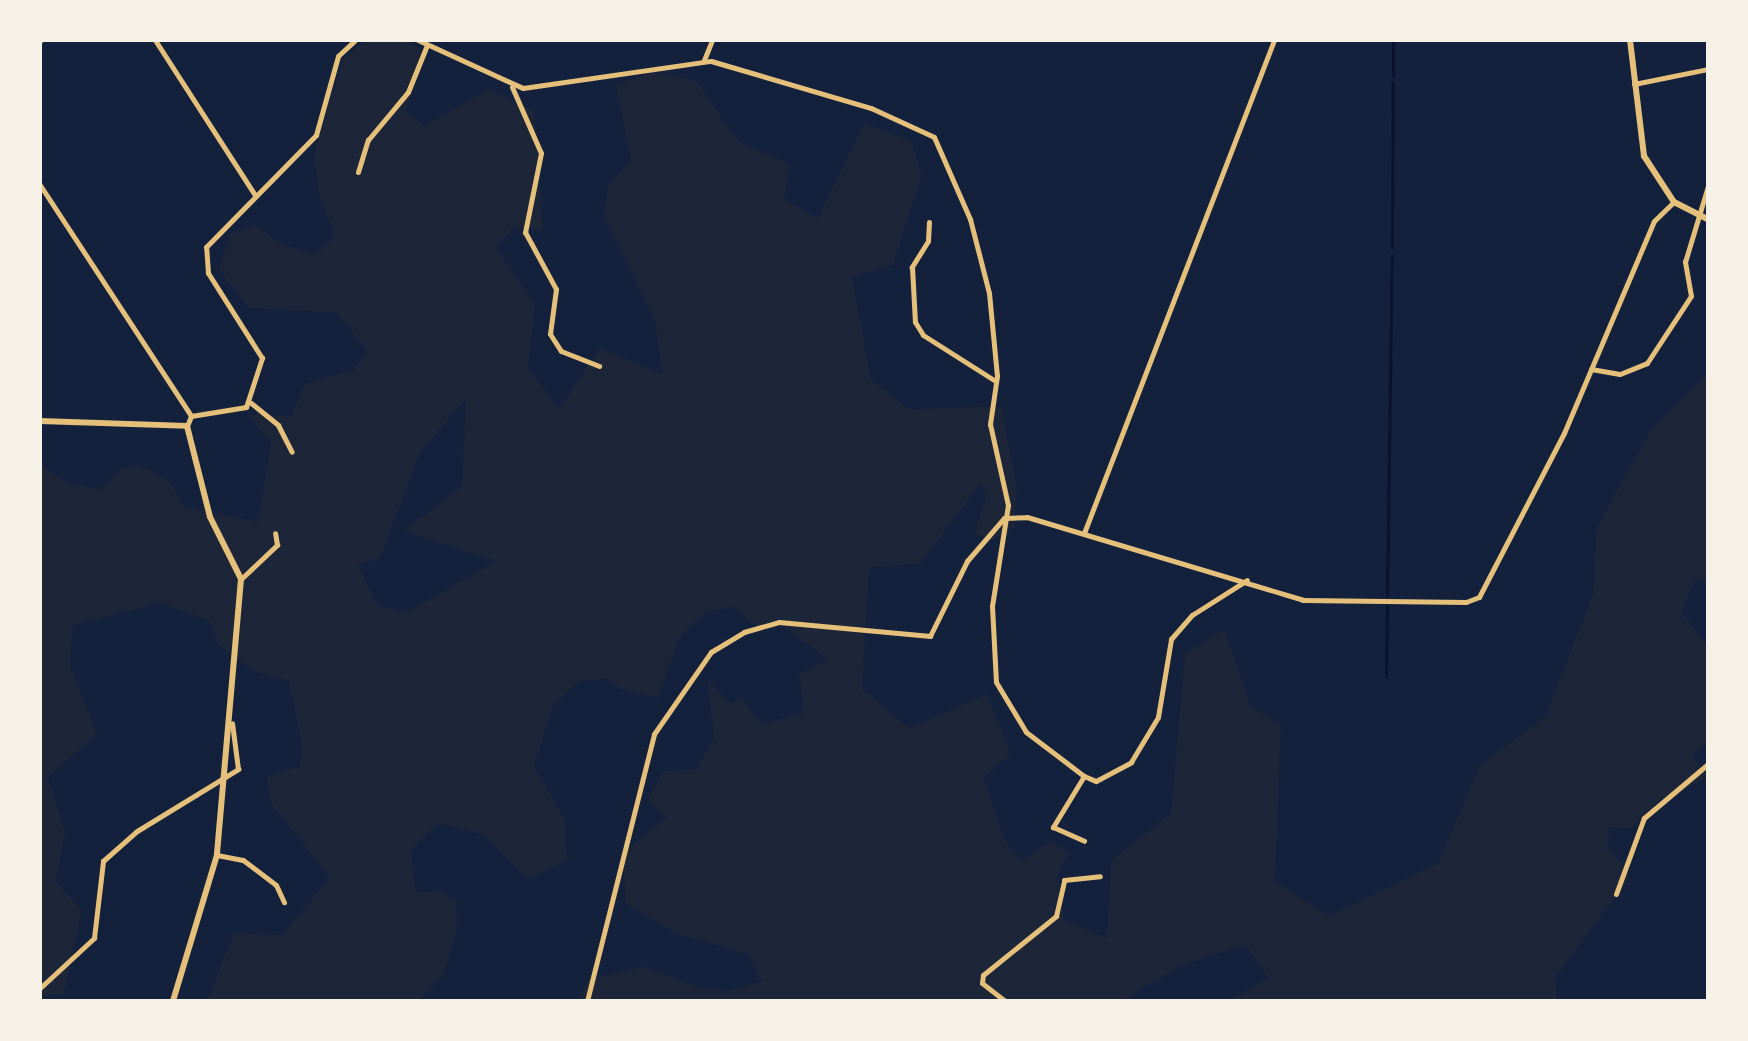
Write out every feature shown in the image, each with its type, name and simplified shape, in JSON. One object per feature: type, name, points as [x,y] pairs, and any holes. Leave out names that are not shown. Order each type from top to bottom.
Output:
[{"type":"street","points":[[155,40],[255,195]]},
{"type":"street","points":[[250,402],[262,358],[204,260],[210,241],[316,134],[338,56],[355,40]]},
{"type":"street","points":[[418,40],[523,88],[703,61],[872,108],[934,137],[984,270],[995,382],[990,424],[1008,505],[992,606],[996,682],[1026,732],[1084,776],[1096,781],[1131,762],[1158,717],[1171,639],[1192,615],[1249,578]]},
{"type":"street","points":[[703,61],[712,40]]},
{"type":"street","points":[[1084,533],[1274,40]]},
{"type":"street","points":[[1630,40],[1644,156],[1674,202],[1708,219]]},
{"type":"street","points":[[358,172],[368,140],[408,92],[426,45]]},
{"type":"street","points":[[1634,84],[1708,70]]},
{"type":"street","points":[[511,84],[541,153],[525,232],[556,289],[550,334],[561,350],[599,366]]},
{"type":"street","points":[[40,186],[190,416],[187,426],[210,517],[241,580],[232,639],[232,723],[238,769],[137,832],[103,861],[94,938],[40,988]]},
{"type":"street","points":[[1592,370],[1620,374],[1647,364],[1692,296],[1684,262],[1708,186]]},
{"type":"street","points":[[587,1001],[654,734],[711,652],[744,632],[779,622],[930,636],[967,561],[1004,518],[1027,517],[1249,578],[1303,600],[1479,597],[1592,370],[1654,221],[1674,202]]},
{"type":"street","points":[[930,222],[928,241],[912,267],[915,322],[923,335],[995,382]]},
{"type":"street","points":[[190,416],[250,402]]},
{"type":"street","points":[[250,402],[278,425],[292,452]]},
{"type":"street","points":[[40,421],[187,426]]},
{"type":"street","points":[[241,580],[277,545],[275,533]]},
{"type":"street","points":[[172,1001],[217,855],[221,782],[232,723]]},
{"type":"street","points":[[1616,894],[1644,818],[1708,764]]},
{"type":"street","points":[[1084,776],[1053,827],[1084,841]]},
{"type":"street","points":[[217,855],[243,860],[276,885],[284,902]]},
{"type":"street","points":[[1006,1001],[982,984],[983,975],[1056,916],[1064,880],[1100,876]]},
{"type":"shaded area","points":[[367,40],[406,40],[421,49],[406,111],[424,126],[489,89],[534,111],[543,231],[513,226],[497,248],[535,304],[528,368],[559,408],[600,348],[662,374],[655,319],[604,216],[608,186],[631,160],[616,85],[654,72],[695,80],[740,143],[790,164],[784,199],[818,218],[864,123],[911,141],[922,175],[893,265],[852,277],[871,380],[910,409],[1001,406],[1017,487],[1015,527],[991,541],[974,533],[987,494],[980,484],[921,563],[869,568],[862,689],[909,728],[987,694],[1011,755],[984,777],[990,796],[1005,840],[1022,861],[1052,840],[1069,854],[1057,875],[1064,920],[1107,938],[1111,860],[1171,813],[1185,653],[1224,630],[1252,708],[1281,725],[1275,881],[1329,916],[1438,863],[1480,765],[1545,717],[1593,595],[1597,526],[1651,430],[1708,373],[1708,583],[1695,578],[1682,612],[1708,648],[1708,741],[1692,756],[1708,778],[1663,798],[1631,828],[1609,827],[1608,846],[1630,877],[1555,978],[1557,1001],[1229,1001],[1268,978],[1246,945],[1183,965],[1122,1001],[577,1001],[588,980],[644,967],[703,989],[729,991],[762,981],[748,954],[677,934],[626,904],[622,854],[666,818],[648,801],[663,771],[696,769],[714,739],[707,679],[732,705],[739,694],[761,724],[804,713],[799,674],[827,660],[784,626],[760,630],[734,607],[706,612],[679,638],[658,698],[620,689],[607,679],[580,681],[554,705],[534,766],[565,819],[567,861],[528,879],[483,835],[439,823],[411,850],[416,893],[439,891],[456,899],[457,928],[445,972],[420,1001],[207,1001],[234,933],[282,935],[330,878],[270,802],[267,776],[300,766],[302,745],[289,681],[256,672],[218,645],[209,620],[160,603],[73,625],[70,666],[97,734],[48,778],[65,833],[56,882],[82,910],[64,993],[40,997],[40,465],[67,482],[100,490],[121,468],[139,465],[168,480],[185,507],[258,522],[271,443],[247,414],[292,416],[304,384],[354,370],[367,351],[337,313],[249,308],[219,270],[231,233],[255,225],[279,243],[316,255],[335,235],[319,195],[314,153],[344,57]],"holes":[[[466,399],[462,486],[403,531],[496,561],[407,612],[378,606],[358,564],[380,558],[420,453]]]},
{"type":"waterway","points":[[1393,40],[1393,76]]},
{"type":"waterway","points":[[1392,248],[1393,83]]},
{"type":"waterway","points":[[1387,595],[1392,257]]},
{"type":"waterway","points":[[1386,677],[1387,606]]}]
